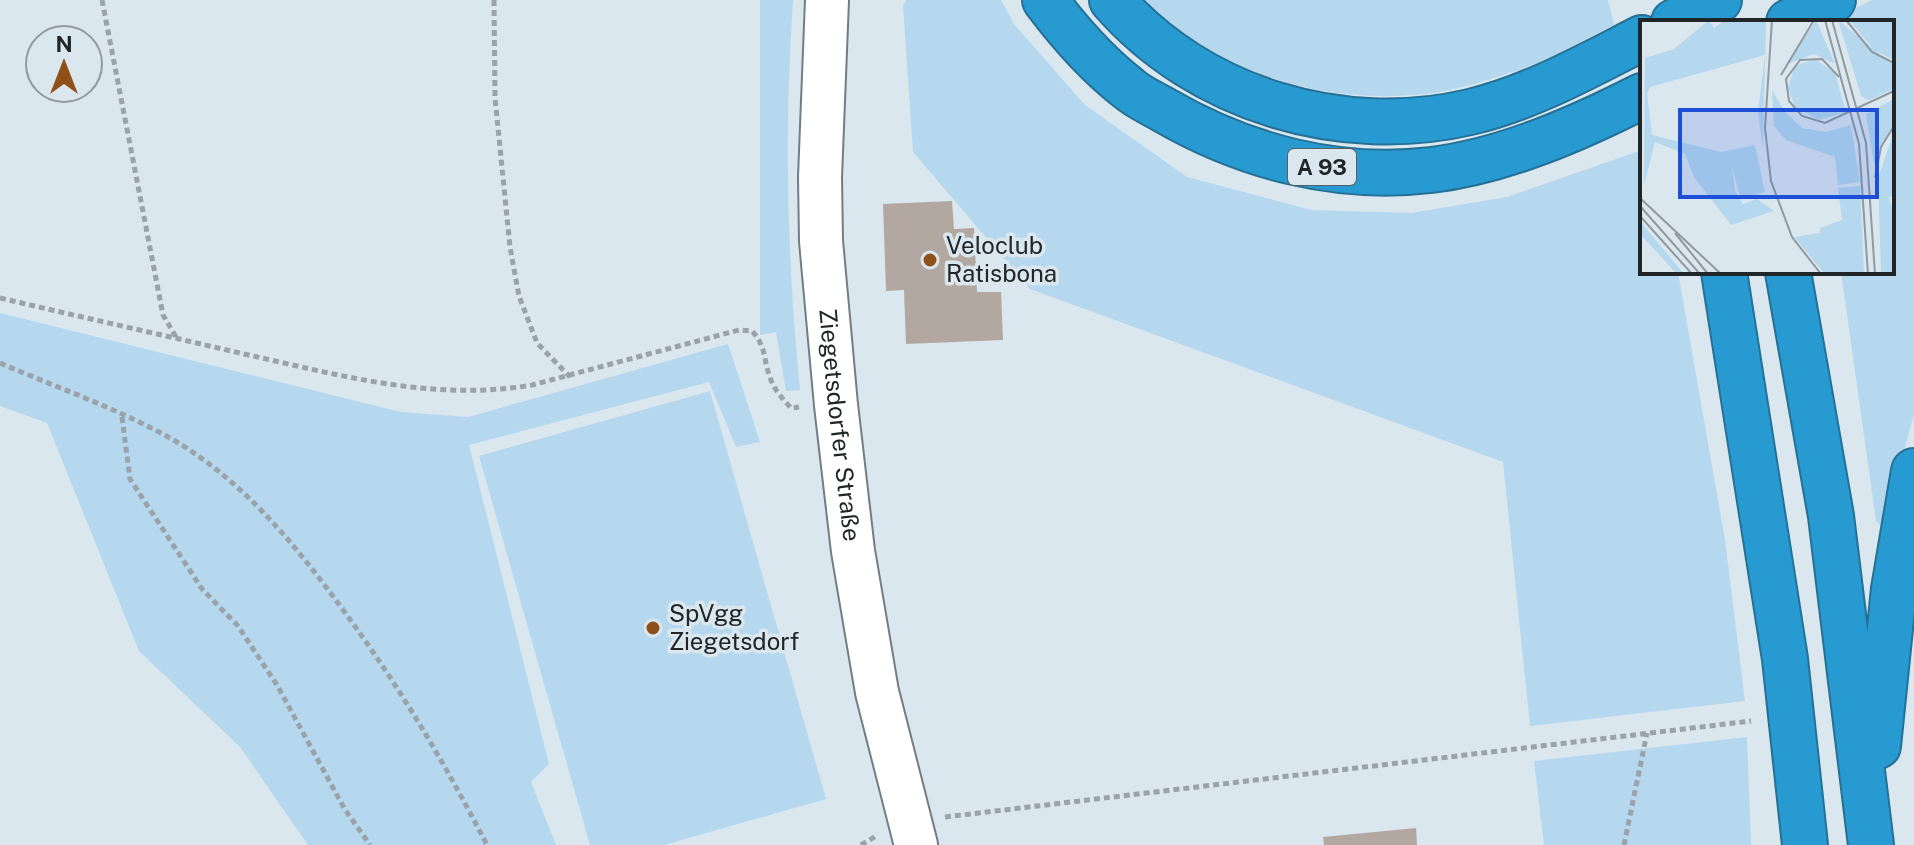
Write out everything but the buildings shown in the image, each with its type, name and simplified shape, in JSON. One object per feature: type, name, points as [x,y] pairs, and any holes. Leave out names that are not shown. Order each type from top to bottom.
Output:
[{"type":"highway","name":"A 93","points":[[1045,0],[1071,35],[1129,89],[1196,128],[1263,156],[1313,167],[1382,172],[1432,169],[1539,142],[1640,97]]},
{"type":"highway","name":"A 93","points":[[1112,0],[1128,19],[1184,64],[1260,102],[1333,119],[1408,123],[1472,112],[1552,83],[1640,39]]},
{"type":"highway","points":[[1664,0],[1671,20]]},
{"type":"highway","points":[[1676,20],[1719,0]]},
{"type":"highway","points":[[1727,0],[1732,20]]},
{"type":"highway","points":[[1793,20],[1833,0]]},
{"type":"highway","points":[[1724,274],[1785,659],[1805,845]]},
{"type":"highway","points":[[1788,274],[1831,516],[1870,834]]},
{"type":"highway","points":[[1870,834],[1894,589],[1914,471]]},
{"type":"street","name":"Ziegetsdorfer Straße","points":[[827,0],[820,189],[836,405],[861,598],[877,692],[913,835]]},
{"type":"path","points":[[102,0],[163,315],[177,338]]},
{"type":"path","points":[[494,0],[495,98],[501,168],[519,296],[537,343],[571,377]]},
{"type":"path","points":[[0,298],[406,387],[500,391],[571,377],[739,330],[752,331],[764,343],[769,378],[791,408],[836,405]]},
{"type":"path","points":[[0,363],[175,441],[232,481],[288,536],[386,668],[435,744],[487,845]]},
{"type":"path","points":[[122,417],[130,479],[202,589],[238,626],[277,685],[344,808],[370,845]]},
{"type":"path","points":[[913,835],[953,816],[1751,721]]},
{"type":"path","points":[[1624,845],[1647,733]]},
{"type":"shaded area","points":[[760,0],[793,0],[788,98],[788,195],[800,390],[786,391],[776,332],[760,335]]},
{"type":"shaded area","points":[[907,0],[1001,0],[1014,24],[1085,105],[1187,177],[1311,210],[1411,213],[1507,197],[1640,151],[1640,274],[1678,274],[1725,540],[1745,701],[1530,726],[1503,462],[1030,289],[913,152],[903,5]]},
{"type":"shaded area","points":[[1144,0],[1608,0],[1614,25],[1537,64],[1463,87],[1425,94],[1348,94],[1311,88],[1238,65],[1204,47]]},
{"type":"shaded area","points":[[1872,0],[1914,0],[1914,414],[1883,528],[1876,521],[1841,274],[1894,274],[1894,20],[1833,20]]},
{"type":"shaded area","points":[[0,313],[401,412],[468,417],[728,344],[760,442],[736,447],[709,382],[469,445],[549,764],[531,782],[556,845],[308,845],[240,747],[139,651],[47,423],[0,406]]},
{"type":"shaded area","name":"SpVgg Ziegetsdorf","points":[[710,391],[826,799],[664,845],[590,845],[479,456]]},
{"type":"shaded area","points":[[1747,737],[1751,845],[1544,845],[1534,761]]},
{"type":"place","name":"Veloclub Ratisbona","points":[[930,260]]},
{"type":"place","name":"SpVgg Ziegetsdorf","points":[[653,628]]}]
